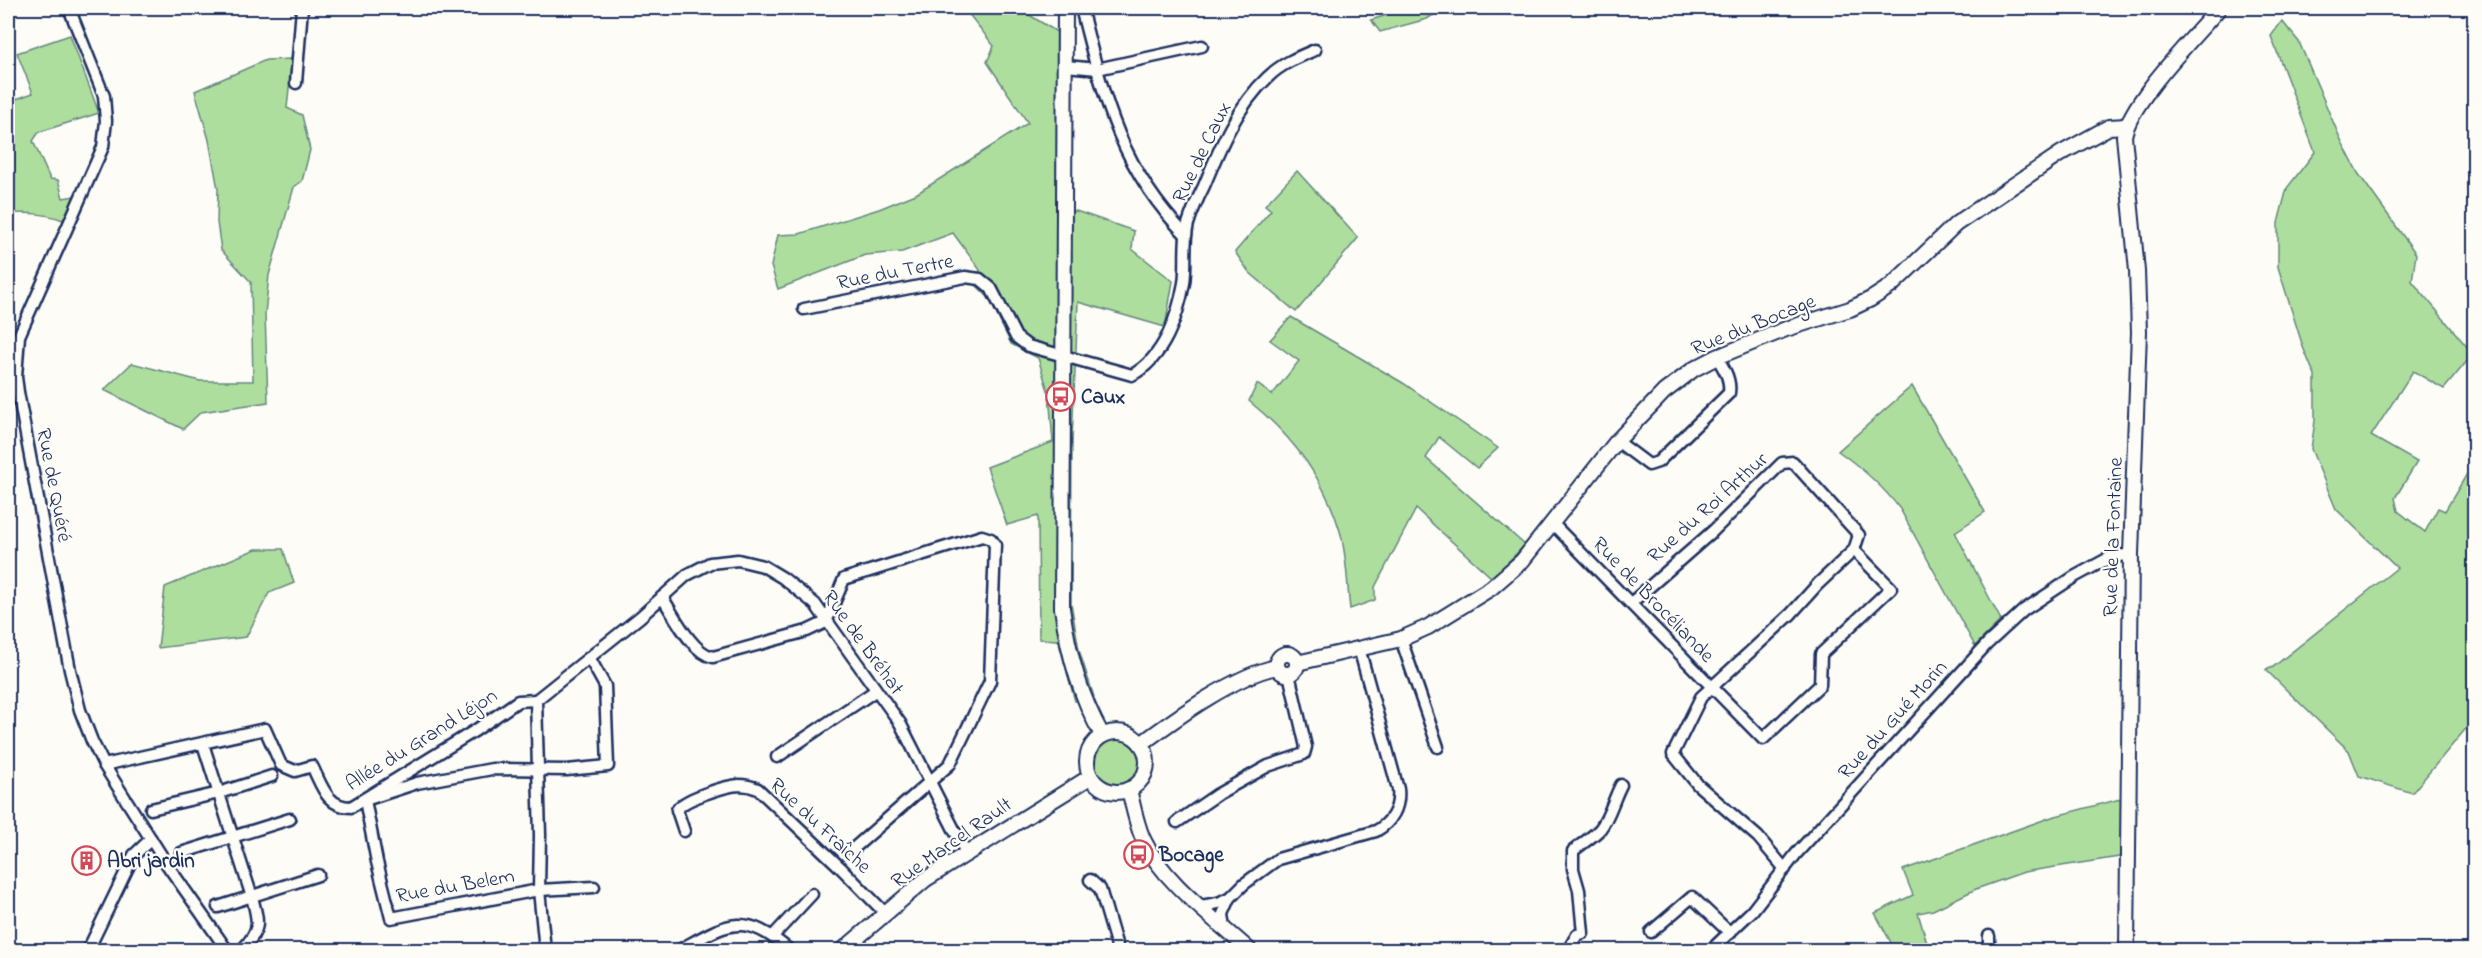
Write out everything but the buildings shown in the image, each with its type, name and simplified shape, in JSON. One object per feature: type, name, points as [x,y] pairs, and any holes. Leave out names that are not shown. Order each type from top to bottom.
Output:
[{"type":"street","name":"Rue de Quéré","points":[[69,8],[104,96],[106,121],[104,147],[19,336],[16,377],[70,670],[80,710],[104,765],[226,950]]},
{"type":"street","points":[[296,83],[302,8]]},
{"type":"street","points":[[1065,8],[1062,608],[1066,642],[1072,662],[1087,704],[1102,735]]},
{"type":"street","points":[[1081,8],[1110,117],[1131,161],[1170,219],[1186,235]]},
{"type":"street","points":[[2126,126],[2140,101],[2219,8]]},
{"type":"street","points":[[1065,66],[1097,69],[1202,46]]},
{"type":"street","name":"Rue de Caux","points":[[1064,357],[1132,375],[1145,368],[1167,336],[1175,316],[1184,281],[1186,235],[1189,221],[1230,126],[1268,76],[1287,62],[1315,50]]},
{"type":"street","name":"Rue du Bocage","points":[[1141,744],[1212,696],[1239,682],[1359,648],[1401,639],[1428,627],[1491,588],[1522,561],[1617,441],[1664,392],[1694,369],[1717,357],[1786,329],[1850,309],[1871,299],[1891,286],[1966,218],[2060,154],[2109,127],[2126,126]]},
{"type":"street","name":"Rue de la Fontaine","points":[[2124,950],[2131,554],[2139,332],[2137,271],[2125,147],[2126,126]]},
{"type":"street","name":"Rue du Tertre","points":[[804,309],[965,277],[980,279],[991,288],[1016,337],[1028,346],[1064,357]]},
{"type":"street","points":[[1617,441],[1641,461],[1649,465],[1658,462],[1730,393],[1731,385],[1717,357]]},
{"type":"street","name":"Rue du Roi Arthur","points":[[1630,603],[1713,531],[1782,463],[1793,462],[1859,534],[1854,550]]},
{"type":"street","name":"Rue de Brocéliande","points":[[1552,523],[1712,687],[1701,697],[1673,754],[1690,776],[1758,837],[1785,868]]},
{"type":"street","points":[[662,597],[696,649],[713,657],[807,631],[826,622],[844,579],[982,536],[991,539],[995,545],[990,681],[950,764],[853,849]]},
{"type":"street","points":[[1854,550],[1891,588],[1821,654],[1820,685],[1763,739],[1712,687],[1791,614],[1818,584],[1854,550]]},
{"type":"street","name":"Rue du Gué Morin","points":[[1711,951],[1752,911],[1785,868],[1987,644],[2024,610],[2074,577],[2109,558],[2131,554]]},
{"type":"street","name":"Rue de Bréhat","points":[[536,700],[590,659],[687,575],[710,563],[738,560],[764,566],[783,578],[814,604],[900,723],[966,853]]},
{"type":"street","points":[[1401,639],[1438,747]]},
{"type":"street","points":[[1225,929],[1223,914],[1230,898],[1244,884],[1278,859],[1376,831],[1384,826],[1396,810],[1398,789],[1359,648]]},
{"type":"street","points":[[365,800],[417,783],[492,769],[567,770],[608,766],[605,686],[590,659]]},
{"type":"street","points":[[1177,822],[1218,794],[1268,766],[1304,754],[1306,747],[1288,668]]},
{"type":"street","points":[[777,757],[875,690]]},
{"type":"street","points":[[536,700],[540,835],[539,890],[545,951]]},
{"type":"street","name":"Allée du Grand Léjon","points":[[203,744],[265,729],[282,765],[295,771],[312,766],[329,800],[340,807],[351,807],[518,701],[536,700]]},
{"type":"street","points":[[1123,732],[1133,736],[1141,744],[1146,753],[1147,764],[1144,775],[1129,789],[1118,792],[1107,790],[1097,785],[1090,777],[1086,765],[1087,754],[1093,743],[1102,735],[1123,732]]},
{"type":"street","points":[[104,765],[203,744],[259,923],[256,934],[242,951]]},
{"type":"street","points":[[151,809],[219,793],[272,776]]},
{"type":"street","name":"Rue Marcel Rault","points":[[843,951],[926,879],[1090,777]]},
{"type":"street","name":"Rue du Fraîche","points":[[684,831],[677,810],[685,802],[736,785],[748,785],[758,789],[840,867],[885,914]]},
{"type":"street","points":[[1568,951],[1577,935],[1583,933],[1579,890],[1573,869],[1573,851],[1587,838],[1598,832],[1620,785]]},
{"type":"street","points":[[1129,789],[1138,826],[1149,850],[1174,882],[1249,951]]},
{"type":"street","name":"Rue du Belem","points":[[365,800],[376,862],[391,918],[539,890]]},
{"type":"street","points":[[181,853],[290,819]]},
{"type":"street","points":[[88,951],[134,855],[151,839]]},
{"type":"street","points":[[218,908],[318,875]]},
{"type":"street","points":[[1090,880],[1100,890],[1118,951]]},
{"type":"street","points":[[539,890],[594,887]]},
{"type":"street","points":[[773,936],[812,894]]},
{"type":"street","points":[[1651,932],[1692,897],[1730,933]]},
{"type":"street","points":[[1201,906],[1230,898]]},
{"type":"street","points":[[684,949],[732,924],[753,927],[773,936],[789,951]]},
{"type":"street","points":[[1989,936],[1989,951]]},
{"type":"green space","points":[[964,8],[1018,8],[1057,32],[1057,212],[1076,211],[1134,231],[1132,249],[1173,281],[1165,327],[1078,302],[1072,440],[1071,603],[1079,650],[1094,697],[1075,701],[1058,640],[1039,639],[1038,516],[1007,525],[987,467],[1053,442],[1049,394],[1038,358],[1011,344],[988,297],[975,284],[980,270],[953,233],[902,252],[865,255],[778,289],[771,266],[778,235],[799,234],[879,209],[916,194],[1028,123],[987,62],[994,46]]},
{"type":"green space","points":[[1410,8],[1444,8],[1427,19],[1380,32],[1371,20]]},
{"type":"green space","points":[[2282,21],[2299,42],[2340,138],[2358,173],[2416,254],[2412,281],[2473,354],[2444,389],[2413,371],[2371,436],[2417,462],[2395,498],[2398,511],[2425,532],[2438,508],[2445,511],[2474,462],[2474,719],[2412,793],[2359,776],[2349,751],[2266,670],[2273,667],[2397,568],[2336,509],[2311,449],[2315,421],[2315,376],[2303,347],[2278,267],[2278,223],[2287,188],[2315,152],[2271,36]]},
{"type":"green space","points":[[70,35],[99,113],[39,132],[33,141],[50,179],[58,180],[63,198],[75,196],[63,220],[29,213],[8,213],[8,148],[16,144],[8,117],[8,102],[33,93],[17,53]]},
{"type":"green space","points":[[292,59],[287,108],[302,115],[310,150],[302,181],[294,187],[269,275],[265,314],[268,402],[201,412],[183,429],[104,390],[132,363],[200,381],[253,381],[251,282],[221,250],[217,222],[218,189],[209,140],[195,91],[266,60]]},
{"type":"green space","points":[[1297,171],[1358,238],[1296,312],[1249,272],[1235,252],[1271,210],[1265,205]]},
{"type":"green space","points":[[1291,317],[1403,383],[1498,448],[1477,468],[1439,437],[1426,458],[1525,545],[1492,578],[1416,509],[1375,587],[1375,600],[1350,609],[1342,540],[1325,493],[1292,443],[1249,401],[1257,384],[1272,395],[1299,361],[1270,340]]},
{"type":"green space","points":[[1912,386],[1985,512],[1955,532],[2001,620],[1975,646],[1900,509],[1871,477],[1838,451]]},
{"type":"green space","points":[[256,549],[283,549],[294,583],[269,593],[246,637],[158,648],[165,587]]},
{"type":"green space","points":[[1117,739],[1133,746],[1140,762],[1133,778],[1117,785],[1101,778],[1094,762],[1101,746]]},
{"type":"green space","points":[[2120,799],[2125,804],[2125,856],[2024,872],[1976,889],[1933,910],[1918,913],[1929,950],[1895,950],[1875,913],[1913,895],[1903,870],[2052,817]]},
{"type":"place","name":"Caux","points":[[1060,396]]},
{"type":"place","name":"Bocage","points":[[1138,854]]},
{"type":"place","name":"Abri jardin","points":[[86,860]]}]
